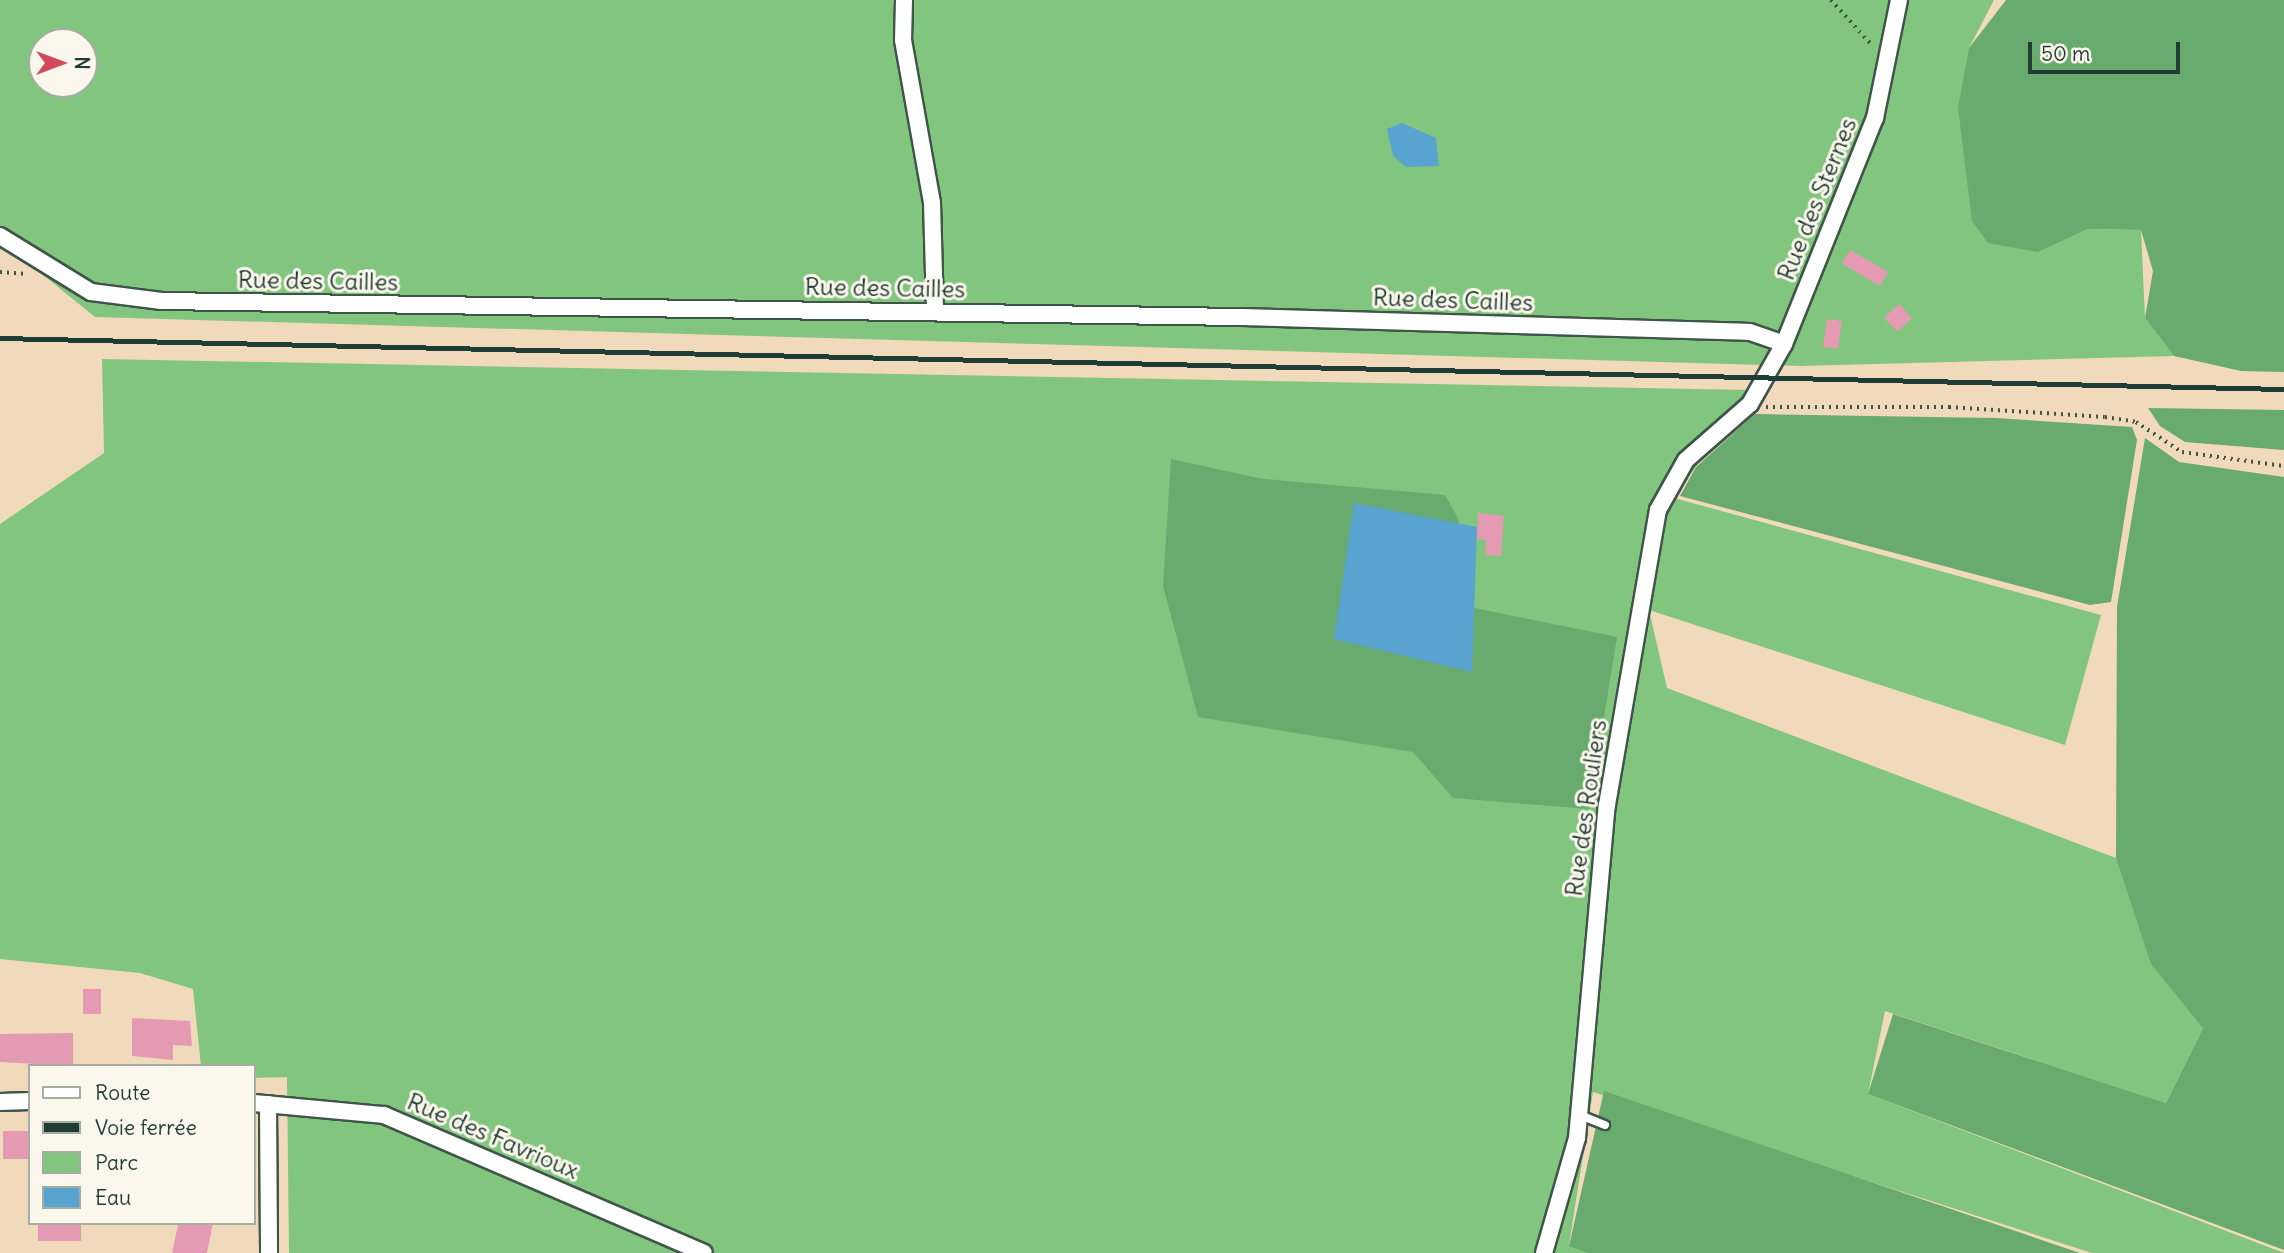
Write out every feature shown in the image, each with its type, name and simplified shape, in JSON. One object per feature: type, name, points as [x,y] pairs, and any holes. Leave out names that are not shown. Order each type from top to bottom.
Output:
[{"type":"street","points":[[904,0],[904,40],[932,203],[935,311]]},
{"type":"street","name":"Rue des Sternes","points":[[1751,404],[1784,344],[1875,118],[1899,0]]},
{"type":"street","name":"Rue des Cailles","points":[[0,236],[91,292],[161,301],[935,311],[1750,332],[1784,344]]},
{"type":"street","name":"Rue des Rouliers","points":[[1544,1253],[1580,1115],[1599,869],[1651,533],[1667,488],[1686,460],[1751,404]]},
{"type":"street","points":[[0,1102],[28,1101]]},
{"type":"street","points":[[261,1104],[269,1253]]},
{"type":"street","name":"Rue des Favrioux","points":[[261,1104],[384,1115],[704,1253]]},
{"type":"lane","points":[[1580,1115],[1605,1125]]},
{"type":"path","points":[[1831,0],[1866,34],[1871,53]]},
{"type":"path","points":[[0,272],[27,274]]},
{"type":"path","points":[[1751,404],[1949,407],[2125,420],[2182,452],[2284,466]]},
{"type":"green space","points":[[0,0],[1994,0],[1969,48],[2087,229],[2141,230],[2145,318],[2174,356],[1800,366],[95,317],[0,240]]},
{"type":"green space","points":[[2006,0],[2284,0],[2284,372],[2241,371],[2174,356],[2145,318],[2153,271],[2141,230],[2087,229],[2038,252],[1988,243],[1972,221],[1958,108],[1969,48]]},
{"type":"green space","points":[[102,359],[1749,390],[1674,498],[2101,615],[2065,745],[1649,610],[1667,688],[2116,858],[2203,1028],[2166,1103],[1885,1011],[1868,1094],[2284,1253],[2092,1253],[1593,1092],[1569,1245],[1587,1253],[289,1253],[287,1077],[256,1078],[256,1064],[201,1064],[193,989],[140,973],[0,959],[0,524],[104,453]]},
{"type":"green space","points":[[2148,408],[2284,410],[2284,450],[2185,442],[2160,426]]},
{"type":"green space","points":[[1755,414],[1996,418],[2132,427],[2137,440],[2111,602],[2090,605],[1680,496],[1696,467]]},
{"type":"green space","points":[[2145,438],[2179,462],[2284,477],[2284,1250],[1868,1094],[1893,1014],[2166,1103],[2203,1028],[2151,964],[2116,858],[2117,607]]},
{"type":"green space","points":[[1171,459],[1263,479],[1445,495],[1459,520],[1460,605],[1617,637],[1589,809],[1453,798],[1413,752],[1198,717],[1163,586]]},
{"type":"green space","points":[[1604,1091],[2080,1253],[1587,1253],[1569,1246]]},
{"type":"water","points":[[1402,123],[1436,138],[1439,166],[1406,167],[1393,156],[1387,129]]},
{"type":"water","points":[[1354,503],[1477,527],[1472,672],[1334,639]]},
{"type":"building","points":[[1850,250],[1888,272],[1880,286],[1842,264]]},
{"type":"building","points":[[1899,304],[1912,318],[1897,332],[1884,318]]},
{"type":"building","points":[[1827,319],[1842,321],[1838,349],[1823,347]]},
{"type":"building","points":[[1478,513],[1504,516],[1501,556],[1485,555],[1486,540],[1477,539]]},
{"type":"building","points":[[83,989],[101,989],[101,1014],[83,1014]]},
{"type":"building","points":[[132,1018],[190,1021],[192,1046],[173,1045],[173,1060],[132,1056]]},
{"type":"building","points":[[73,1033],[73,1064],[0,1062],[0,1034]]},
{"type":"building","points":[[3,1131],[28,1131],[28,1159],[3,1159]]},
{"type":"building","points":[[38,1225],[81,1225],[81,1241],[38,1241]]},
{"type":"building","points":[[178,1225],[213,1225],[207,1253],[172,1253]]},
{"type":"railway","points":[[0,338],[2284,389]]}]
